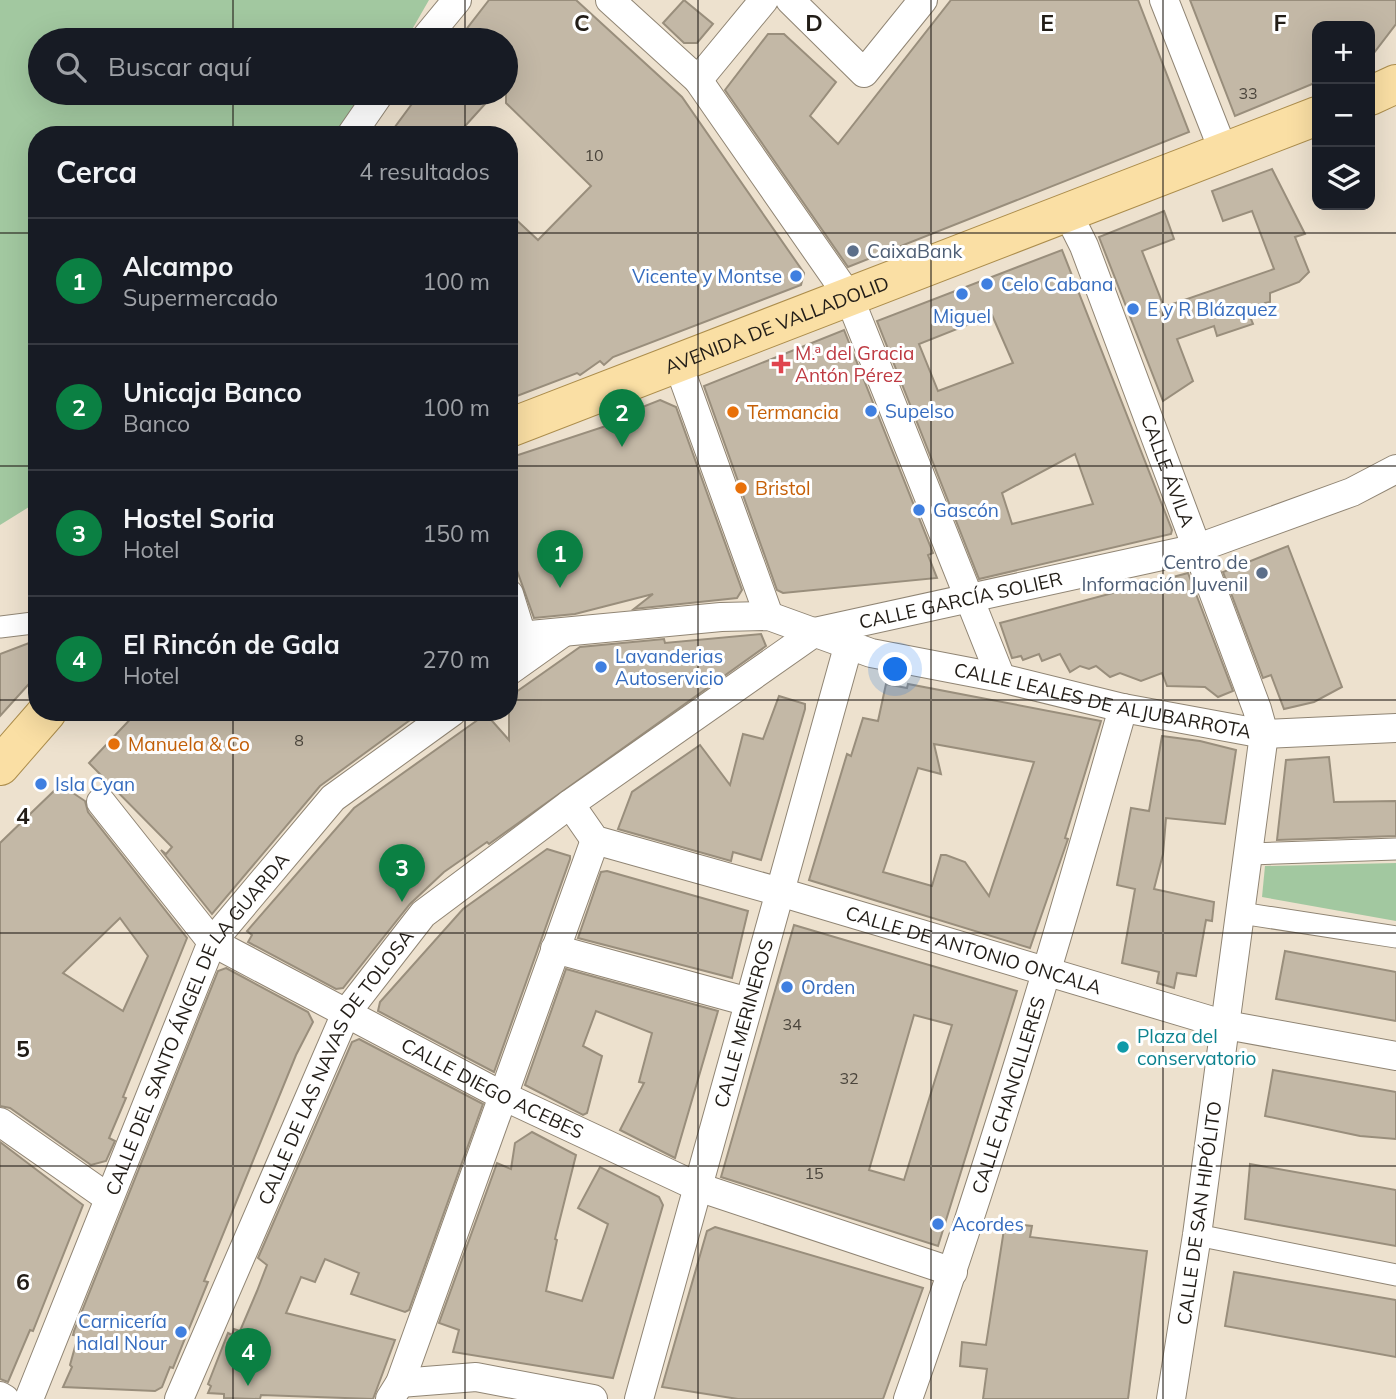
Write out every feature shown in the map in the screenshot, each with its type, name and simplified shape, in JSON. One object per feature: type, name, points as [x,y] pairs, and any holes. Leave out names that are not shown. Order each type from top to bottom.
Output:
[{"type":"main road","name":"AVENIDA DE VALLADOLID","points":[[518,424],[1066,210],[1312,118]]},
{"type":"main road","points":[[0,766],[39,721]]},
{"type":"street","points":[[434,28],[457,0]]},
{"type":"street","points":[[610,0],[698,80],[849,297],[1001,678]]},
{"type":"street","points":[[698,80],[764,0]]},
{"type":"street","points":[[790,0],[864,73],[923,0]]},
{"type":"street","points":[[1164,0],[1223,150]]},
{"type":"street","points":[[357,126],[372,105]]},
{"type":"street","name":"CALLE ÁVILA","points":[[1066,210],[1084,246],[1198,548],[1264,734]]},
{"type":"street","points":[[677,361],[769,617]]},
{"type":"street","name":"CALLE GARCÍA SOLIER","points":[[815,632],[1198,548],[1352,492],[1396,469]]},
{"type":"street","points":[[518,637],[721,617],[769,617],[815,632]]},
{"type":"street","points":[[0,627],[28,624]]},
{"type":"street","name":"CALLE LEALES DE ALJUBARROTA","points":[[815,632],[848,647],[1001,678],[1123,708],[1264,734],[1396,728]]},
{"type":"street","name":"CALLE DE LAS NAVAS DE TOLOSA","points":[[179,1399],[346,1013],[423,914],[570,804],[815,632]]},
{"type":"street","points":[[518,665],[562,633]]},
{"type":"street","name":"CALLE MERINEROS","points":[[639,1399],[848,647]]},
{"type":"street","name":"CALLE CHANCILLERES","points":[[908,1399],[953,1272],[1048,974],[1123,708]]},
{"type":"street","name":"CALLE DEL SANTO ÁNGEL DE LA GUARDA","points":[[29,1399],[107,1198],[212,942],[333,798],[440,721]]},
{"type":"street","name":"CALLE DE SAN HIPÓLITO","points":[[1171,1399],[1251,854],[1264,734]]},
{"type":"street","name":"CALLE DIEGO ACEBES","points":[[101,802],[212,942],[501,1094],[698,1187],[953,1272]]},
{"type":"street","points":[[570,804],[595,840],[395,1391],[476,1377],[593,1399]]},
{"type":"street","name":"CALLE DE ANTONIO ONCALA","points":[[595,840],[780,892],[1226,1025],[1396,1056]]},
{"type":"street","points":[[1251,854],[1396,849]]},
{"type":"street","points":[[1241,913],[1396,937]]},
{"type":"street","points":[[555,949],[749,1002]]},
{"type":"street","points":[[0,1122],[107,1198]]},
{"type":"street","points":[[1197,1236],[1396,1275]]},
{"type":"street","points":[[0,1396],[5,1399]]},
{"type":"green space","points":[[0,0],[429,0],[413,28],[28,28],[28,105],[358,105],[343,126],[28,126],[28,508],[0,525]]},
{"type":"green space","points":[[1396,863],[1396,921],[1262,897],[1265,866]]},
{"type":"building","points":[[489,0],[576,0],[682,97],[804,273],[801,285],[613,357],[604,365],[600,361],[580,375],[577,373],[518,396],[518,221],[538,240],[591,186],[508,105],[518,105],[518,28],[467,28]]},
{"type":"building","points":[[684,0],[713,24],[697,43],[684,43],[663,23]]},
{"type":"building","points":[[951,0],[1138,0],[1189,132],[848,267],[725,90],[768,34],[784,34],[836,82],[810,116],[838,144]]},
{"type":"building","points":[[1190,0],[1396,0],[1396,24],[1375,51],[1375,21],[1312,21],[1312,84],[1235,116]]},
{"type":"building","points":[[411,105],[484,105],[465,126],[396,126]]},
{"type":"building","points":[[1272,169],[1305,234],[1295,237],[1309,272],[1299,282],[1270,293],[1270,302],[1265,303],[1266,308],[1249,314],[1253,324],[1217,336],[1214,326],[1177,339],[1193,381],[1163,401],[1099,237],[1164,211],[1174,239],[1142,251],[1164,307],[1274,269],[1252,211],[1223,221],[1212,191]]},
{"type":"building","points":[[1062,250],[1172,530],[1171,534],[979,579],[877,321]],"holes":[[[992,315],[1013,363],[938,391],[919,344]],[[1075,454],[1093,504],[1012,524],[1002,493]]]},
{"type":"building","points":[[844,330],[933,553],[928,555],[937,578],[783,593],[777,590],[704,386]]},
{"type":"building","points":[[660,400],[676,407],[742,590],[737,598],[634,609],[653,594],[575,614],[534,618],[518,573],[518,455],[606,426],[607,421]]},
{"type":"building","points":[[1288,546],[1342,687],[1314,702],[1284,709],[1271,675],[1263,678],[1223,572]]},
{"type":"building","points":[[1188,573],[1233,691],[1218,697],[1205,687],[1167,686],[1162,673],[1141,681],[1120,673],[1110,677],[1096,666],[1089,669],[1080,666],[1070,672],[1060,654],[1042,661],[1039,654],[1023,660],[1021,656],[1012,658],[1000,623]]},
{"type":"building","points":[[761,634],[766,646],[489,844],[487,842],[444,872],[410,904],[343,988],[336,989],[248,942],[252,935],[247,931],[354,808],[476,721],[492,721],[509,740],[509,721],[518,721],[518,691],[580,647],[664,639],[665,643]]},
{"type":"building","points":[[28,643],[28,685],[0,716],[0,654]]},
{"type":"building","points":[[886,684],[907,688],[908,684],[1101,721],[1065,838],[1068,839],[1030,948],[809,880],[847,754],[851,756],[863,718],[878,721]],"holes":[[[934,744],[1034,762],[989,896],[965,862],[946,855],[941,855],[932,886],[883,872],[918,768],[941,774]]]},
{"type":"building","points":[[779,696],[805,704],[805,709],[761,860],[733,852],[731,861],[618,829],[632,792],[700,745],[730,785],[743,734],[763,739]]},
{"type":"building","points":[[129,721],[409,721],[320,786],[212,914],[161,850],[166,854],[172,847],[89,763]]},
{"type":"building","points":[[1162,736],[1200,741],[1236,750],[1225,824],[1166,818],[1163,854],[1154,889],[1214,902],[1212,921],[1206,920],[1196,976],[1177,973],[1174,988],[1157,983],[1159,972],[1122,963],[1135,889],[1117,885],[1131,808],[1149,811]]},
{"type":"building","points":[[1329,757],[1334,802],[1396,801],[1396,836],[1277,840],[1286,760]]},
{"type":"building","points":[[64,787],[85,801],[88,812],[187,938],[123,1097],[126,1098],[109,1138],[115,1141],[106,1161],[91,1165],[10,1108],[0,1106],[0,843],[56,789],[59,792]],"holes":[[[120,918],[148,956],[123,1011],[63,973]]]},
{"type":"building","points":[[547,849],[570,856],[570,859],[494,1072],[378,1011],[380,1002],[463,909]]},
{"type":"building","points":[[607,871],[748,911],[732,978],[578,938],[601,872]]},
{"type":"building","points":[[794,925],[1017,991],[938,1246],[721,1177]],"holes":[[[914,1015],[952,1025],[904,1180],[869,1170]]]},
{"type":"building","points":[[1285,951],[1396,972],[1396,1021],[1276,999]]},
{"type":"building","points":[[226,968],[308,1012],[313,1022],[296,1055],[204,1281],[208,1282],[173,1368],[170,1367],[162,1387],[155,1391],[63,1387],[72,1367],[70,1365],[78,1336],[73,1335],[74,1331],[218,971]]},
{"type":"building","points":[[566,969],[718,1011],[675,1158],[620,1130],[644,1083],[639,1082],[652,1033],[596,1011],[583,1046],[602,1056],[587,1113],[583,1115],[525,1085]]},
{"type":"building","points":[[359,1039],[483,1104],[409,1310],[405,1312],[351,1294],[359,1273],[325,1259],[315,1282],[301,1277],[286,1313],[395,1340],[373,1399],[261,1395],[260,1399],[224,1398],[224,1394],[208,1393],[211,1386],[208,1384],[228,1333],[232,1335],[234,1329],[240,1331],[267,1265],[258,1258],[352,1042]]},
{"type":"building","points":[[1273,1070],[1396,1092],[1396,1139],[1360,1136],[1265,1116]]},
{"type":"building","points":[[532,1132],[576,1155],[555,1239],[557,1240],[546,1291],[582,1301],[608,1224],[578,1208],[600,1167],[659,1197],[663,1205],[613,1378],[453,1352],[459,1330],[439,1323],[497,1163],[511,1169],[515,1143]]},
{"type":"building","points":[[0,1142],[83,1205],[33,1331],[30,1330],[8,1382],[0,1379]]},
{"type":"building","points":[[1250,1164],[1396,1190],[1396,1246],[1245,1219]]},
{"type":"building","points":[[1005,1223],[1032,1226],[1030,1237],[1147,1251],[1128,1399],[983,1399],[987,1369],[960,1366],[962,1342],[986,1345]]},
{"type":"building","points":[[715,1227],[923,1288],[883,1399],[738,1399],[662,1387],[707,1231]]},
{"type":"building","points":[[1234,1272],[1396,1300],[1396,1357],[1225,1326]]},
{"type":"place","name":"CaixaBank","points":[[853,251]]},
{"type":"place","name":"Vicente y Montse","points":[[796,276]]},
{"type":"place","name":"Celo Cabana","points":[[987,284]]},
{"type":"place","name":"Miguel","points":[[962,294]]},
{"type":"place","name":"E y R Blázquez","points":[[1133,309]]},
{"type":"place","name":"M.ª del Gracia Antón Pérez","points":[[781,364]]},
{"type":"place","name":"Supelso","points":[[871,411]]},
{"type":"place","name":"Termancia","points":[[733,412]]},
{"type":"place","name":"Unicaja Banco","points":[[622,447]]},
{"type":"place","name":"Bristol","points":[[741,488]]},
{"type":"place","name":"Gascón","points":[[919,510]]},
{"type":"place","name":"Centro de Información Juvenil","points":[[1262,573]]},
{"type":"place","name":"Alcampo","points":[[560,588]]},
{"type":"place","name":"Lavanderias Autoservicio","points":[[601,667]]},
{"type":"place","name":"Manuela & Co","points":[[114,744]]},
{"type":"place","name":"Isla Cyan","points":[[41,784]]},
{"type":"place","name":"Hostel Soria","points":[[402,902]]},
{"type":"place","name":"Orden","points":[[787,987]]},
{"type":"place","name":"Plaza del conservatorio","points":[[1123,1047]]},
{"type":"place","name":"Acordes","points":[[938,1224]]},
{"type":"place","name":"Carnicería halal Nour","points":[[181,1332]]},
{"type":"place","name":"El Rincón de Gala","points":[[248,1386]]}]
